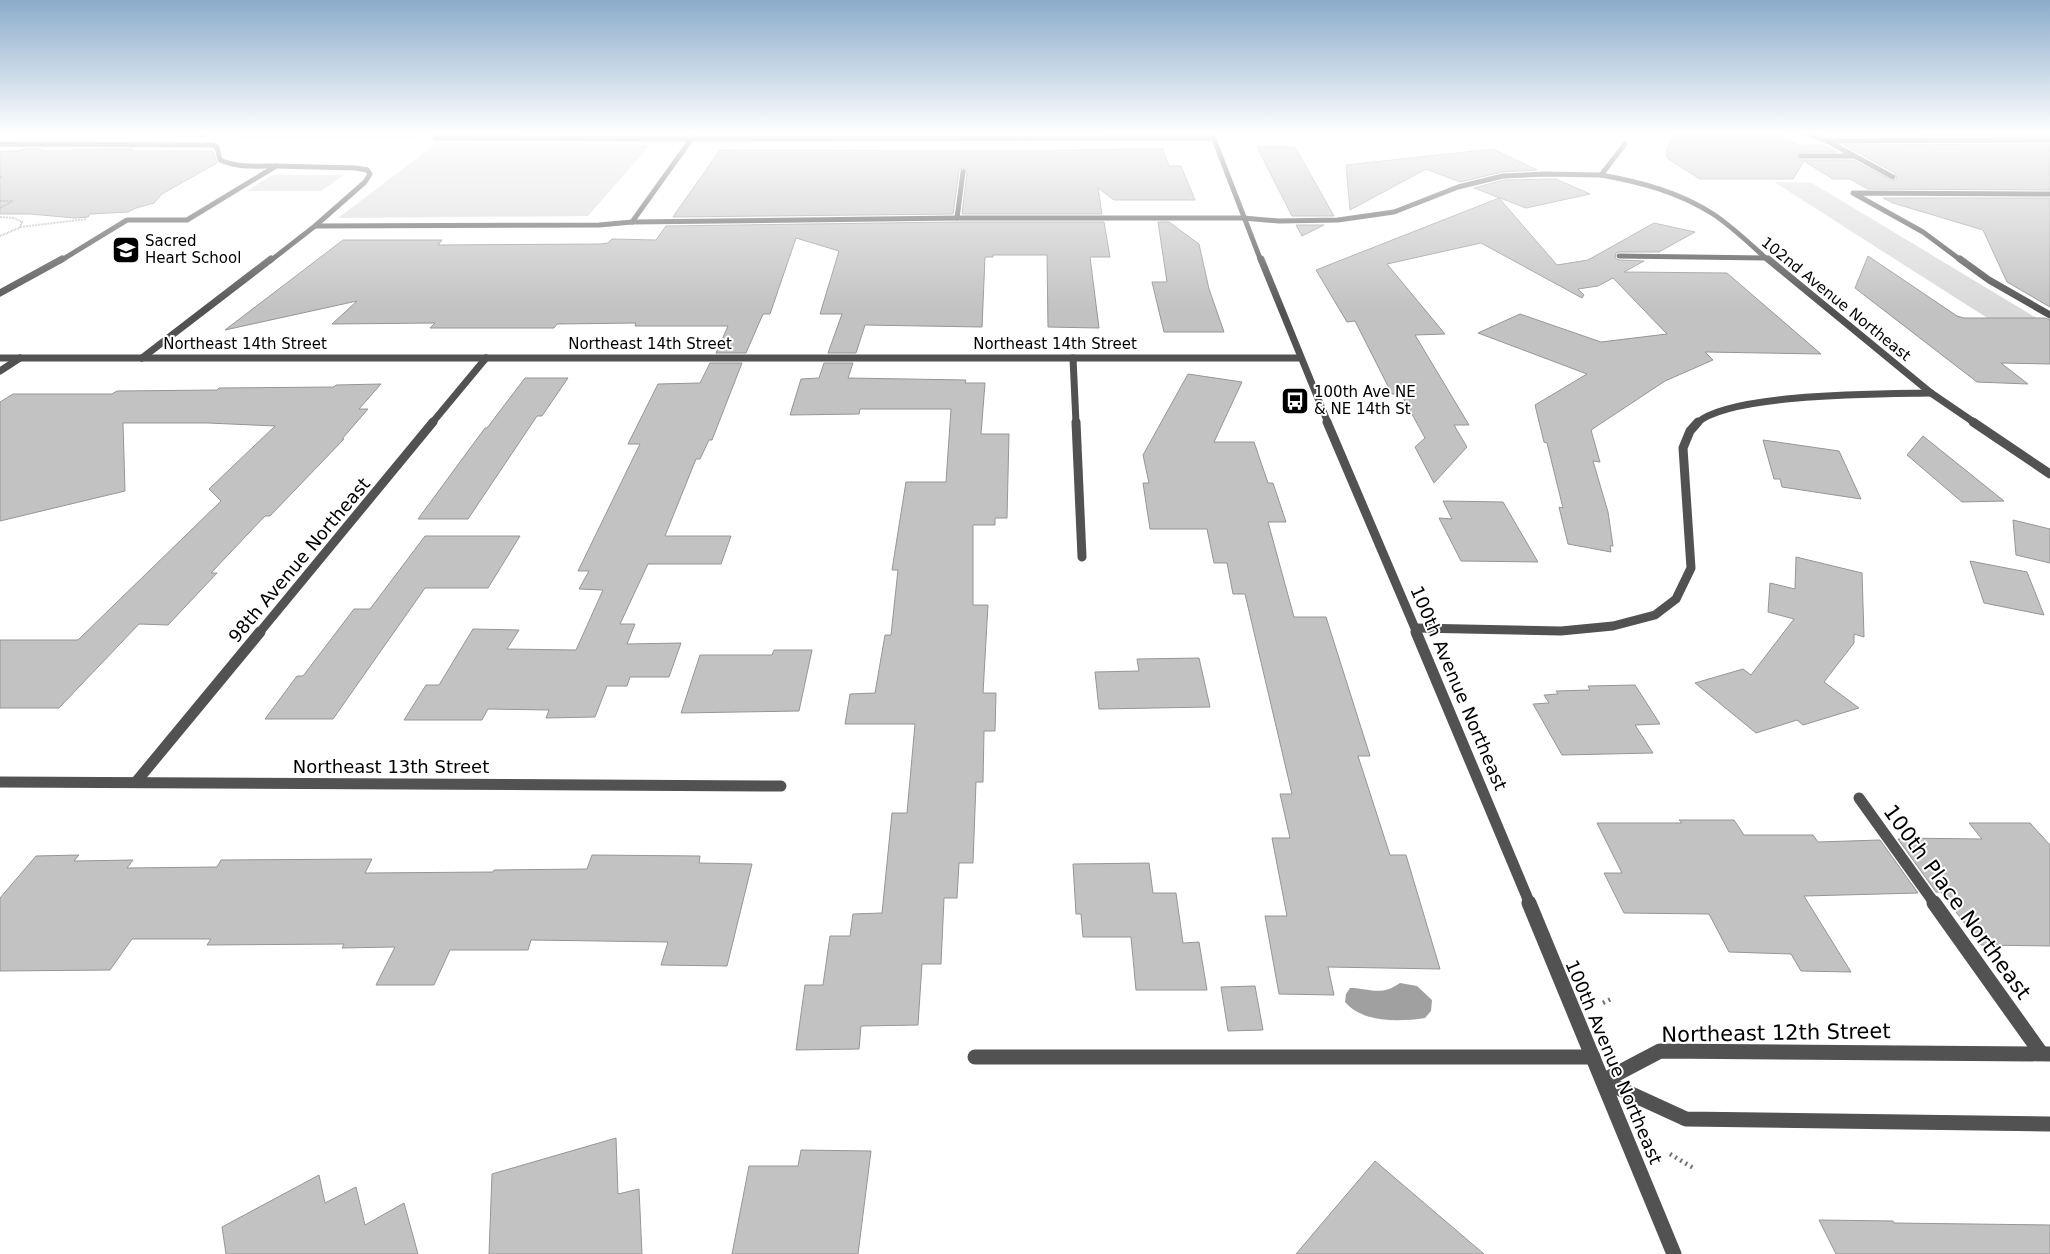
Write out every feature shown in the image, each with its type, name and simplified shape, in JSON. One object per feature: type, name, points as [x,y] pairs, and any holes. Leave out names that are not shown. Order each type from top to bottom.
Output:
[{"type":"street","points":[[0,293],[46,269],[127,220],[187,220],[232,193]]},
{"type":"street","points":[[142,358],[316,226],[353,193]]},
{"type":"street","points":[[632,222],[653,193]]},
{"type":"street","points":[[957,218],[960,193]]},
{"type":"street","name":"100th Avenue Northeast","points":[[1234,193],[1300,358],[1416,628],[1674,1254]]},
{"type":"street","name":"102nd Avenue Northeast","points":[[316,226],[599,226],[632,222],[957,218],[1244,218],[1302,221],[1372,216],[1394,212],[1442,193]]},
{"type":"street","name":"102nd Avenue Northeast","points":[[1668,193],[1698,205],[1714,215],[1931,393],[2050,474]]},
{"type":"street","points":[[2050,194],[1853,193],[1923,232],[1990,280],[2050,316]]},
{"type":"street","points":[[1620,256],[1766,258]]},
{"type":"street","name":"Northeast 14th Street","points":[[0,358],[1300,358]]},
{"type":"street","points":[[0,371],[20,358]]},
{"type":"street","name":"98th Avenue Northeast","points":[[136,782],[486,358]]},
{"type":"street","points":[[1073,358],[1082,557]]},
{"type":"street","points":[[1416,628],[1561,631],[1613,626],[1655,615],[1676,599],[1691,568],[1683,448],[1687,433],[1704,417],[1735,407],[1774,400],[1839,395],[1931,393]]},
{"type":"street","name":"Northeast 13th Street","points":[[0,782],[781,786]]},
{"type":"street","name":"100th Place Northeast","points":[[1859,798],[2046,1054]]},
{"type":"street","name":"Northeast 12th Street","points":[[1603,1081],[1660,1051],[2046,1054]]},
{"type":"street","points":[[975,1057],[1593,1057]]},
{"type":"street","points":[[1603,1081],[1686,1119],[2050,1124]]},
{"type":"path","points":[[0,202],[13,202],[0,208]]},
{"type":"path","points":[[0,217],[20,220],[22,222],[20,227]]},
{"type":"path","points":[[0,236],[20,227],[82,219]]},
{"type":"path","points":[[1603,1003],[1613,998]]},
{"type":"path","points":[[1670,1154],[1695,1169]]},
{"type":"shaded area","points":[[372,193],[609,193],[588,216],[338,218]]},
{"type":"shaded area","points":[[1790,193],[1828,193],[2050,326],[2050,358]]},
{"type":"shaded area","points":[[1400,983],[1417,986],[1432,1000],[1431,1011],[1425,1018],[1393,1020],[1371,1017],[1361,1014],[1345,1002],[1346,994],[1350,988],[1381,991]]},
{"type":"building","points":[[0,193],[165,193],[154,203],[128,212],[90,214],[88,217],[75,218],[30,214],[0,214]]},
{"type":"building","points":[[690,193],[956,193],[953,214],[673,217]]},
{"type":"building","points":[[965,193],[1099,193],[1102,214],[962,214]]},
{"type":"building","points":[[1104,193],[1192,193],[1195,200],[1114,200]]},
{"type":"building","points":[[1280,193],[1321,193],[1334,216],[1292,216]]},
{"type":"building","points":[[1348,193],[1382,193],[1350,210]]},
{"type":"building","points":[[1486,193],[1590,194],[1526,208]]},
{"type":"building","points":[[1499,198],[1557,265],[1588,260],[1654,223],[1695,232],[1659,252],[1619,252],[1616,253],[1615,258],[1619,260],[1644,261],[1624,272],[1727,273],[1821,354],[1705,352],[1713,360],[1665,381],[1591,430],[1600,462],[1593,461],[1608,512],[1613,546],[1610,546],[1611,552],[1568,544],[1559,507],[1563,508],[1547,443],[1544,442],[1535,405],[1587,374],[1478,333],[1520,314],[1601,342],[1667,334],[1613,278],[1598,286],[1578,289],[1584,295],[1582,298],[1481,243],[1387,264],[1445,334],[1415,335],[1469,425],[1454,425],[1467,447],[1434,483],[1415,447],[1425,438],[1401,394],[1392,394],[1355,321],[1347,322],[1316,270]]},
{"type":"building","points":[[1883,198],[2050,198],[2050,307],[2007,282],[1983,230],[1893,203]]},
{"type":"building","points":[[1104,222],[1110,257],[1090,257],[1099,328],[1048,327],[1047,255],[993,255],[993,257],[985,257],[982,327],[865,325],[856,353],[828,353],[842,314],[820,314],[839,251],[796,238],[770,314],[763,314],[746,353],[716,353],[728,326],[635,326],[636,323],[557,324],[554,328],[430,328],[435,323],[332,324],[357,301],[225,330],[343,240],[442,240],[438,245],[600,244],[608,243],[612,239],[656,240],[666,226]]},
{"type":"building","points":[[1158,222],[1169,222],[1199,244],[1209,289],[1224,332],[1164,332],[1152,282],[1167,282]]},
{"type":"building","points":[[1296,225],[1324,225],[1302,236]]},
{"type":"building","points":[[1868,256],[1957,316],[1964,318],[2045,318],[2050,320],[2050,364],[2001,363],[2028,384],[1977,382],[1855,288]]},
{"type":"building","points":[[710,363],[742,363],[712,440],[709,440],[700,459],[696,459],[665,536],[731,536],[721,564],[648,564],[620,624],[635,624],[627,644],[681,643],[669,677],[630,677],[627,686],[607,686],[595,717],[546,718],[549,710],[488,709],[482,720],[404,720],[426,685],[439,685],[473,629],[519,630],[507,649],[576,650],[603,590],[579,589],[589,571],[578,571],[640,444],[628,444],[658,384],[700,383]]},
{"type":"building","points":[[824,363],[853,363],[848,378],[966,380],[965,383],[985,383],[981,434],[1009,434],[1007,518],[995,518],[995,525],[973,525],[973,605],[988,605],[983,693],[996,693],[995,731],[984,731],[983,782],[976,782],[973,863],[959,863],[957,898],[944,898],[941,964],[922,964],[918,1025],[861,1026],[859,1049],[796,1050],[805,985],[823,985],[830,936],[850,936],[853,914],[882,913],[892,813],[907,813],[915,724],[845,724],[850,694],[875,693],[885,635],[891,635],[898,570],[892,570],[906,482],[946,482],[951,409],[860,409],[859,414],[790,415],[801,379],[819,378]]},
{"type":"building","points":[[1188,374],[1242,382],[1214,442],[1254,442],[1268,483],[1273,483],[1286,522],[1268,522],[1294,617],[1326,617],[1370,756],[1358,756],[1390,855],[1406,855],[1440,969],[1328,967],[1334,995],[1279,994],[1265,916],[1287,916],[1272,838],[1290,838],[1280,794],[1292,794],[1245,594],[1233,594],[1227,563],[1214,563],[1207,529],[1150,529],[1143,483],[1149,483],[1143,455]]},
{"type":"building","points":[[525,378],[568,378],[542,416],[537,416],[468,519],[418,519],[485,428],[487,428]]},
{"type":"building","points":[[381,384],[359,409],[368,409],[342,439],[344,439],[270,516],[265,516],[211,573],[217,573],[168,625],[139,624],[59,708],[0,708],[0,640],[78,640],[221,501],[209,489],[275,426],[208,423],[123,423],[125,491],[0,521],[0,402],[13,394],[112,394],[117,391],[334,387],[336,385]]},
{"type":"building","points":[[1923,436],[2004,501],[1962,502],[1907,455]]},
{"type":"building","points":[[1763,440],[1839,451],[1861,499],[1782,487],[1780,479],[1774,479]]},
{"type":"building","points":[[1443,501],[1503,502],[1538,562],[1461,561],[1439,518],[1452,519]]},
{"type":"building","points":[[2013,520],[2050,529],[2050,563],[2016,555]]},
{"type":"building","points":[[425,536],[520,536],[488,588],[425,588],[333,719],[265,719],[297,676],[303,676],[354,609],[370,609]]},
{"type":"building","points":[[1796,557],[1862,573],[1864,637],[1854,634],[1854,643],[1824,682],[1859,708],[1803,725],[1797,720],[1756,733],[1695,683],[1743,669],[1751,675],[1794,619],[1768,612],[1770,583],[1795,589]]},
{"type":"building","points":[[1970,561],[2027,572],[2044,615],[1984,603]]},
{"type":"building","points":[[774,650],[812,650],[799,711],[681,713],[700,655],[772,655]]},
{"type":"building","points":[[1199,658],[1210,707],[1099,709],[1095,672],[1139,671],[1137,659]]},
{"type":"building","points":[[1635,685],[1660,724],[1635,725],[1653,753],[1562,755],[1533,704],[1549,703],[1544,695],[1558,694],[1556,691],[1590,690],[1588,686]]},
{"type":"building","points":[[1679,820],[1734,820],[1744,835],[1813,835],[1818,842],[1880,840],[1918,893],[1804,896],[1851,972],[1801,971],[1791,954],[1729,952],[1709,914],[1624,913],[1604,873],[1622,873],[1597,823],[1682,823]]},
{"type":"building","points":[[1969,823],[2030,823],[2050,845],[2050,946],[1981,945],[1941,892],[1936,892],[1898,839],[1982,839]]},
{"type":"building","points":[[79,855],[74,861],[133,860],[127,868],[217,867],[221,860],[372,859],[365,873],[587,869],[592,855],[700,856],[699,863],[752,864],[727,966],[661,965],[668,942],[531,940],[528,950],[450,950],[434,985],[376,985],[395,947],[342,948],[344,944],[207,945],[211,939],[132,939],[110,970],[0,971],[0,898],[36,856]]},
{"type":"building","points":[[1149,863],[1153,893],[1176,893],[1183,943],[1199,942],[1207,990],[1136,990],[1131,937],[1083,937],[1081,914],[1076,914],[1073,864]]},
{"type":"building","points":[[1255,986],[1263,1030],[1228,1031],[1221,987]]},
{"type":"building","points":[[616,1138],[618,1194],[639,1189],[642,1254],[489,1254],[492,1174]]},
{"type":"building","points":[[801,1150],[871,1151],[858,1254],[732,1254],[749,1166],[798,1166]]},
{"type":"building","points":[[1375,1161],[1484,1254],[1296,1254]]},
{"type":"building","points":[[319,1175],[325,1203],[356,1187],[365,1225],[404,1203],[418,1254],[226,1254],[222,1227]]},
{"type":"building","points":[[1819,1220],[2050,1225],[2050,1254],[1836,1254]]},
{"type":"place","name":"Sacred Heart School","points":[[126,250]]},
{"type":"place","name":"100th Ave NE & NE 14th St","points":[[1295,401]]}]
